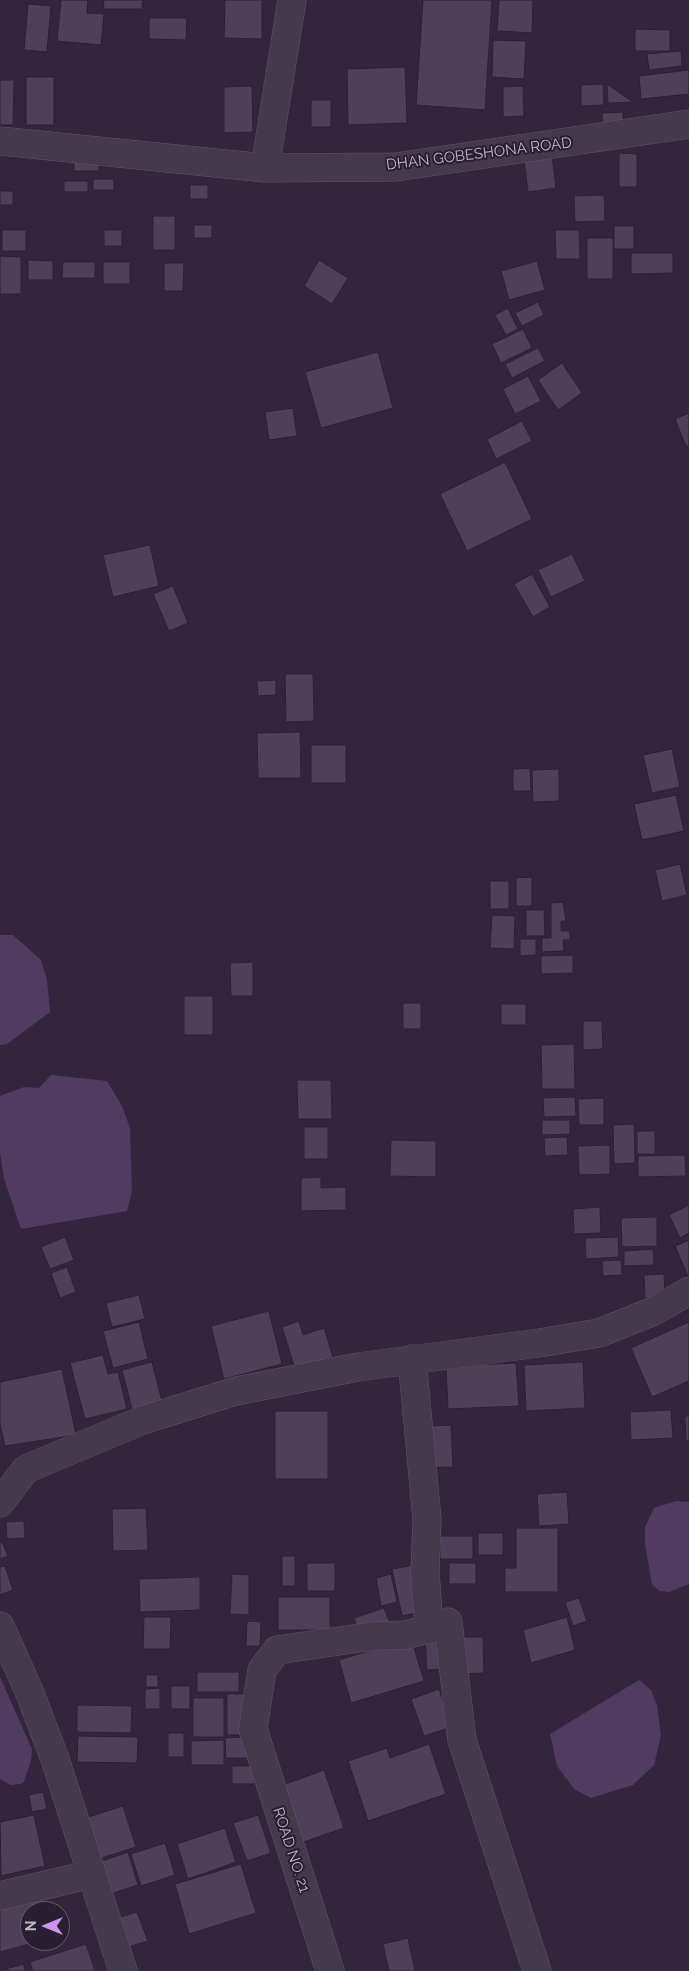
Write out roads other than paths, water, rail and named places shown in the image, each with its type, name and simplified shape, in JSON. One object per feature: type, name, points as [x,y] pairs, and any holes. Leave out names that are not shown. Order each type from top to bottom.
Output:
[{"type":"street","points":[[266,168],[292,0]]},
{"type":"street","name":"DHAN GOBESHONA ROAD","points":[[0,141],[266,168],[396,166],[689,124]]},
{"type":"street","points":[[0,1504],[26,1469],[143,1420],[236,1392],[300,1377],[412,1359],[539,1343],[599,1333],[654,1311],[689,1291]]},
{"type":"street","points":[[412,1359],[427,1519],[425,1571],[429,1629],[448,1622],[462,1740],[537,1971]]},
{"type":"street","points":[[0,1626],[29,1691],[56,1759],[123,1971]]},
{"type":"street","name":"ROAD NO. 21","points":[[330,1971],[253,1729],[262,1670],[277,1650],[373,1636],[405,1635],[429,1629]]},
{"type":"street","points":[[0,1896],[92,1874]]}]
